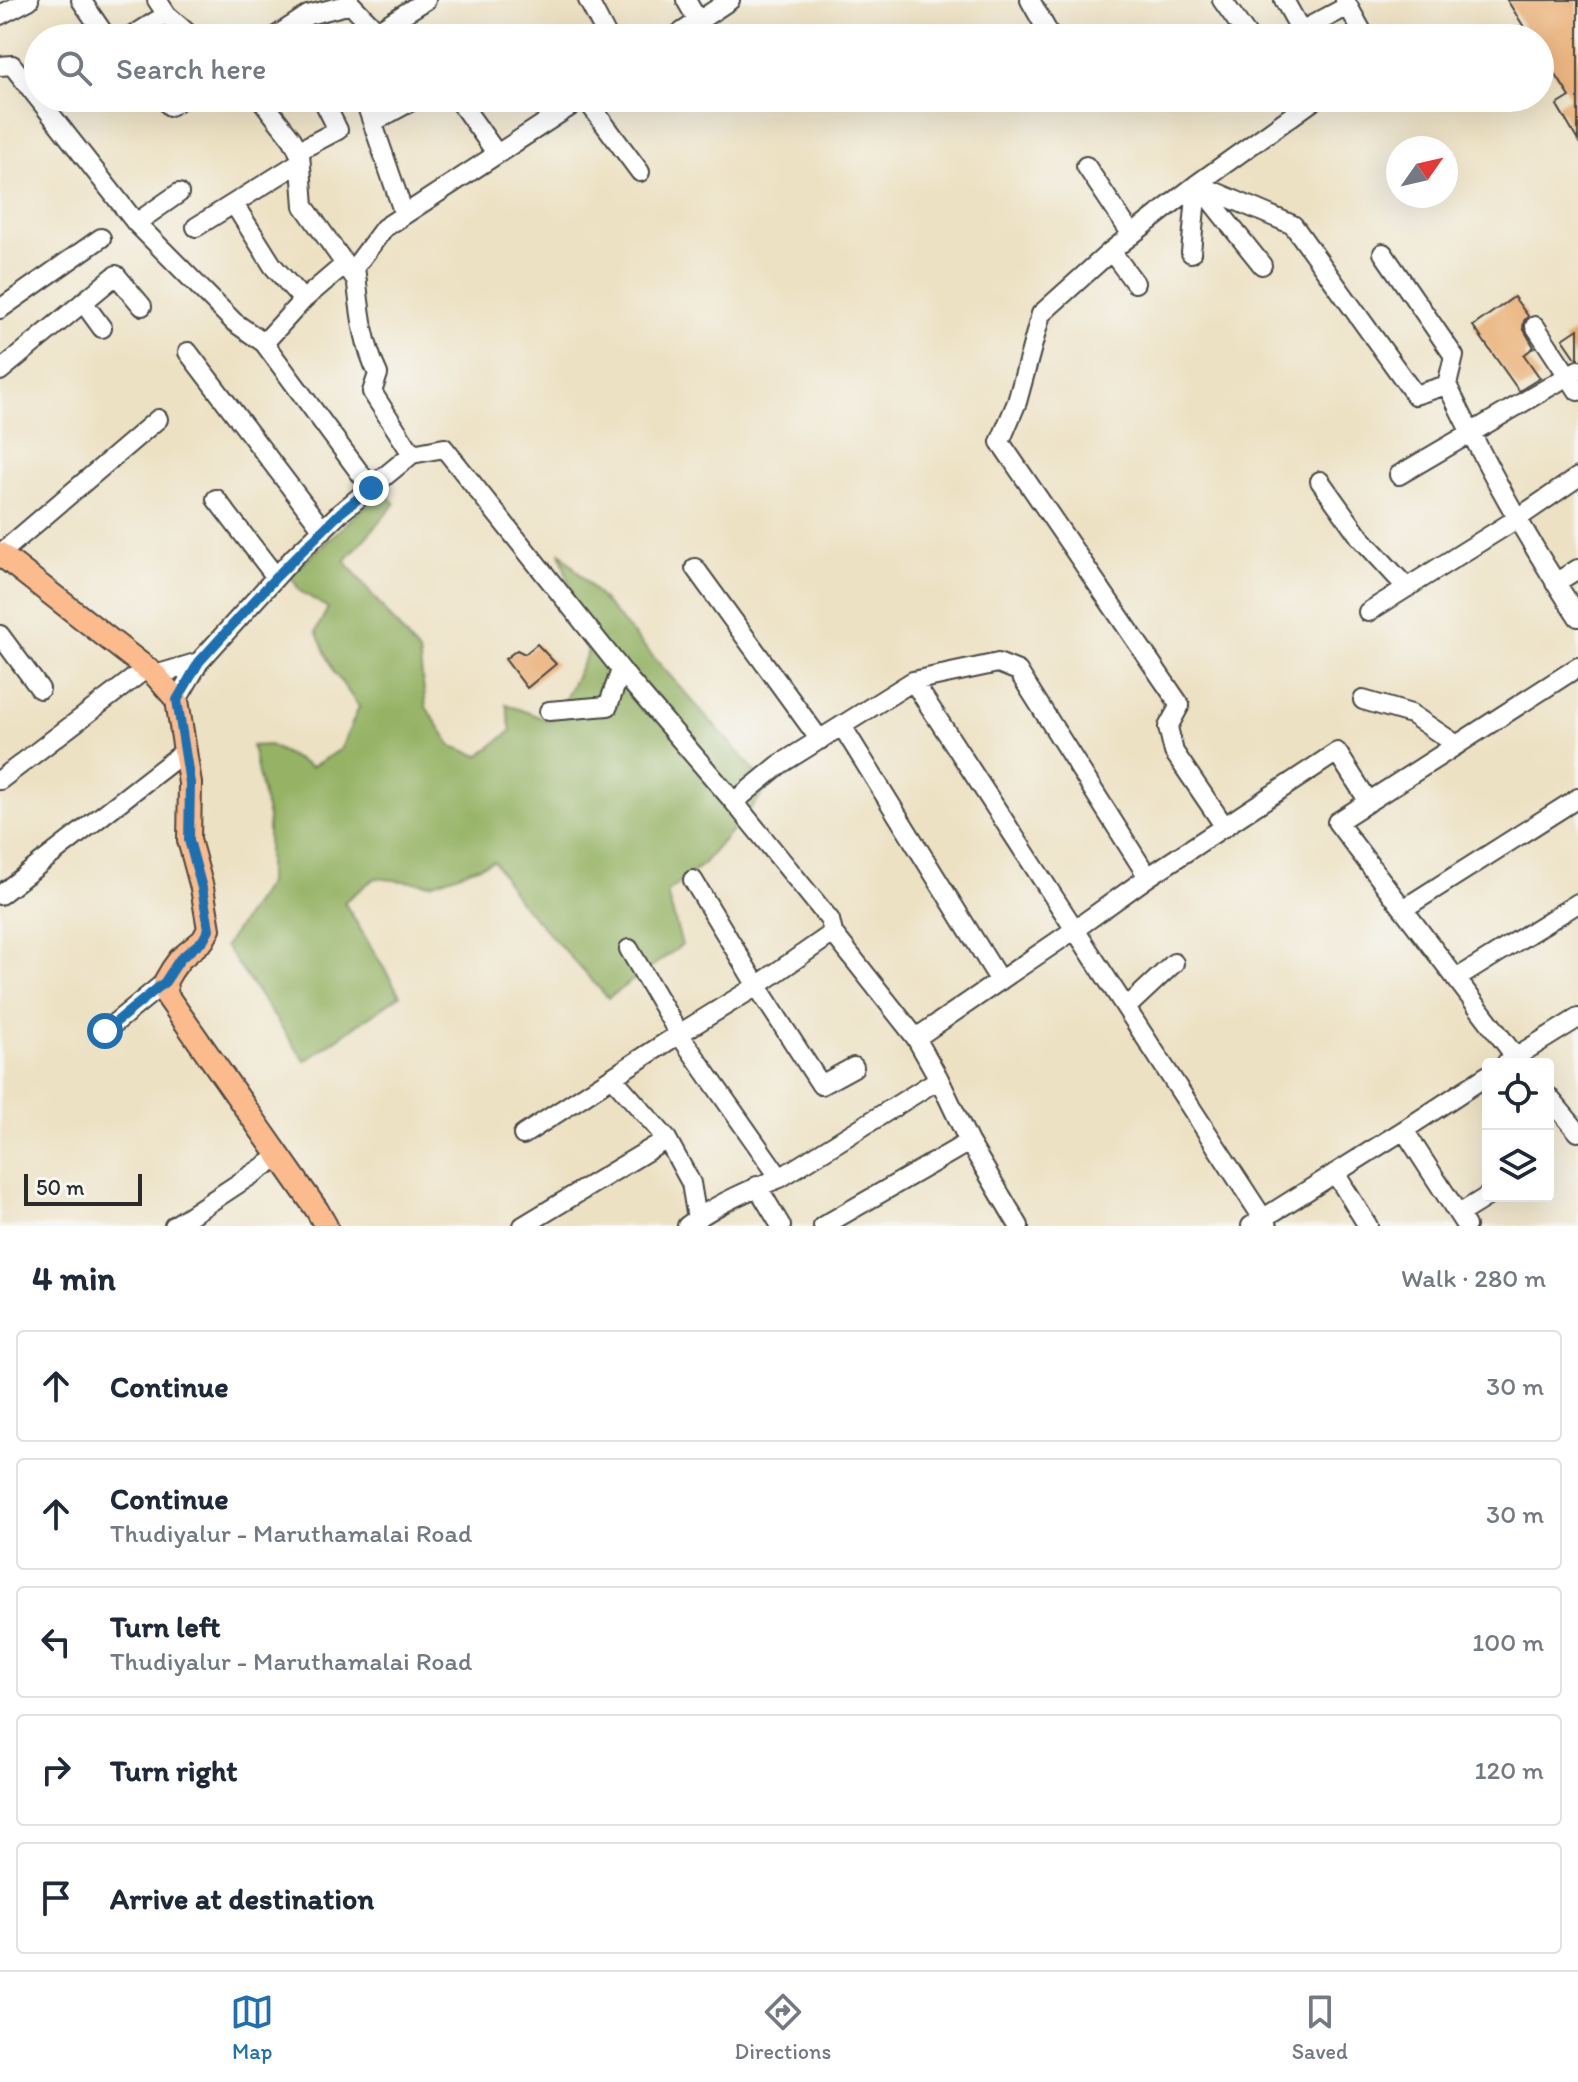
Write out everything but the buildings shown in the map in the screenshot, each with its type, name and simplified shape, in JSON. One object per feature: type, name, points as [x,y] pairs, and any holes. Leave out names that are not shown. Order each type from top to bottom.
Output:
[{"type":"main road","points":[[0,554],[151,672],[177,700],[190,783],[189,840],[209,929],[203,940],[180,959],[165,982],[167,996],[326,1226]]},
{"type":"street","points":[[0,15],[29,0]]},
{"type":"street","points":[[81,0],[97,24]]},
{"type":"street","points":[[157,0],[177,24]]},
{"type":"street","points":[[387,24],[426,0]]},
{"type":"street","points":[[588,0],[601,24]]},
{"type":"street","points":[[686,0],[698,21]]},
{"type":"street","points":[[694,24],[730,0]]},
{"type":"street","points":[[1030,0],[1044,24]]},
{"type":"street","points":[[1222,0],[1239,24]]},
{"type":"street","points":[[1284,0],[1297,24]]},
{"type":"street","points":[[1318,24],[1346,3],[1358,24]]},
{"type":"street","points":[[294,24],[308,15],[351,4],[364,24]]},
{"type":"street","points":[[151,24],[156,21]]},
{"type":"street","points":[[0,66],[12,65],[24,80]]},
{"type":"street","points":[[49,112],[136,223],[234,322],[264,343],[371,488]]},
{"type":"street","points":[[271,112],[292,139],[299,156],[304,206],[357,281]]},
{"type":"street","points":[[196,227],[234,204],[338,130],[329,112]]},
{"type":"street","points":[[369,112],[404,214]]},
{"type":"street","points":[[373,122],[391,112]]},
{"type":"street","points":[[467,112],[497,154]]},
{"type":"street","points":[[412,454],[372,392],[378,374],[366,347],[355,267],[384,228],[562,112]]},
{"type":"street","points":[[595,112],[640,172]]},
{"type":"street","points":[[1225,827],[1174,752],[1168,727],[1180,705],[1000,442],[1017,402],[1041,314],[1111,251],[1297,112]]},
{"type":"street","points":[[1086,166],[1132,235]]},
{"type":"street","points":[[1191,253],[1197,184]]},
{"type":"street","points":[[1197,184],[1262,265]]},
{"type":"street","points":[[1197,184],[1293,225],[1415,395],[1447,385]]},
{"type":"street","points":[[136,223],[179,193]]},
{"type":"street","points":[[234,204],[273,266],[303,300]]},
{"type":"street","points":[[0,309],[101,238]]},
{"type":"street","points":[[1111,251],[1135,283]]},
{"type":"street","points":[[1383,253],[1454,356],[1447,385],[1518,518],[1578,617]]},
{"type":"street","points":[[264,343],[303,300],[345,264]]},
{"type":"street","points":[[0,371],[116,275],[142,306]]},
{"type":"street","points":[[83,302],[102,328]]},
{"type":"street","points":[[1399,475],[1575,379],[1535,326]]},
{"type":"street","points":[[188,352],[323,530]]},
{"type":"street","points":[[0,554],[158,419]]},
{"type":"street","points":[[177,700],[199,662],[323,530],[412,454],[444,448],[621,670],[830,920],[833,933],[916,1038],[1015,1224]]},
{"type":"street","points":[[1368,612],[1578,477]]},
{"type":"street","points":[[1320,481],[1360,537],[1407,588]]},
{"type":"street","points":[[216,499],[276,577]]},
{"type":"street","points":[[695,568],[820,740]]},
{"type":"street","points":[[1555,583],[1578,569]]},
{"type":"street","points":[[0,635],[40,689]]},
{"type":"street","points":[[0,780],[151,672],[199,662]]},
{"type":"street","points":[[734,802],[779,765],[913,681],[998,663],[1018,671],[1148,877]]},
{"type":"street","points":[[1511,1058],[1456,979],[1337,822],[1578,667]]},
{"type":"street","points":[[549,711],[608,706],[621,670]]},
{"type":"street","points":[[913,681],[1126,1008],[1261,1223],[1482,1079]]},
{"type":"street","points":[[1363,700],[1411,714],[1457,745]]},
{"type":"street","points":[[842,726],[1000,981]]},
{"type":"street","points":[[4,884],[185,751]]},
{"type":"street","points":[[916,1038],[1148,877],[1337,752],[1369,802]]},
{"type":"street","points":[[1403,909],[1578,798]]},
{"type":"street","points":[[693,880],[821,1085],[854,1067]]},
{"type":"street","points":[[1456,979],[1578,903]]},
{"type":"street","points":[[523,1135],[757,986],[833,933]]},
{"type":"street","points":[[629,949],[679,1034],[780,1178]]},
{"type":"street","points":[[1126,1008],[1174,963]]},
{"type":"street","points":[[105,1031],[165,982]]},
{"type":"street","points":[[1520,1058],[1578,1018]]},
{"type":"street","points":[[613,1078],[667,1139],[691,1183],[692,1222],[757,1186],[780,1178],[939,1079]]},
{"type":"street","points":[[1554,1103],[1578,1132]]},
{"type":"street","points":[[1404,1130],[1462,1220],[1482,1202]]},
{"type":"street","points":[[523,1226],[667,1139]]},
{"type":"street","points":[[823,1226],[969,1142]]},
{"type":"street","points":[[174,1226],[280,1156]]},
{"type":"street","points":[[1335,1173],[1368,1226]]},
{"type":"street","points":[[757,1186],[781,1226]]},
{"type":"green space","points":[[383,490],[395,504],[345,561],[419,653],[426,707],[452,746],[479,756],[511,731],[506,704],[550,721],[562,705],[588,652],[560,552],[769,787],[704,863],[667,893],[682,945],[608,998],[518,900],[494,861],[431,884],[375,878],[344,902],[400,995],[305,1061],[225,946],[268,883],[268,818],[252,746],[269,745],[311,767],[341,749],[359,707],[334,672],[316,631],[328,608],[300,591],[290,575]]},
{"type":"route","points":[[105,1031],[165,982],[180,959],[203,940],[209,929],[189,840],[190,783],[177,700],[199,662],[294,557],[371,488]]}]
